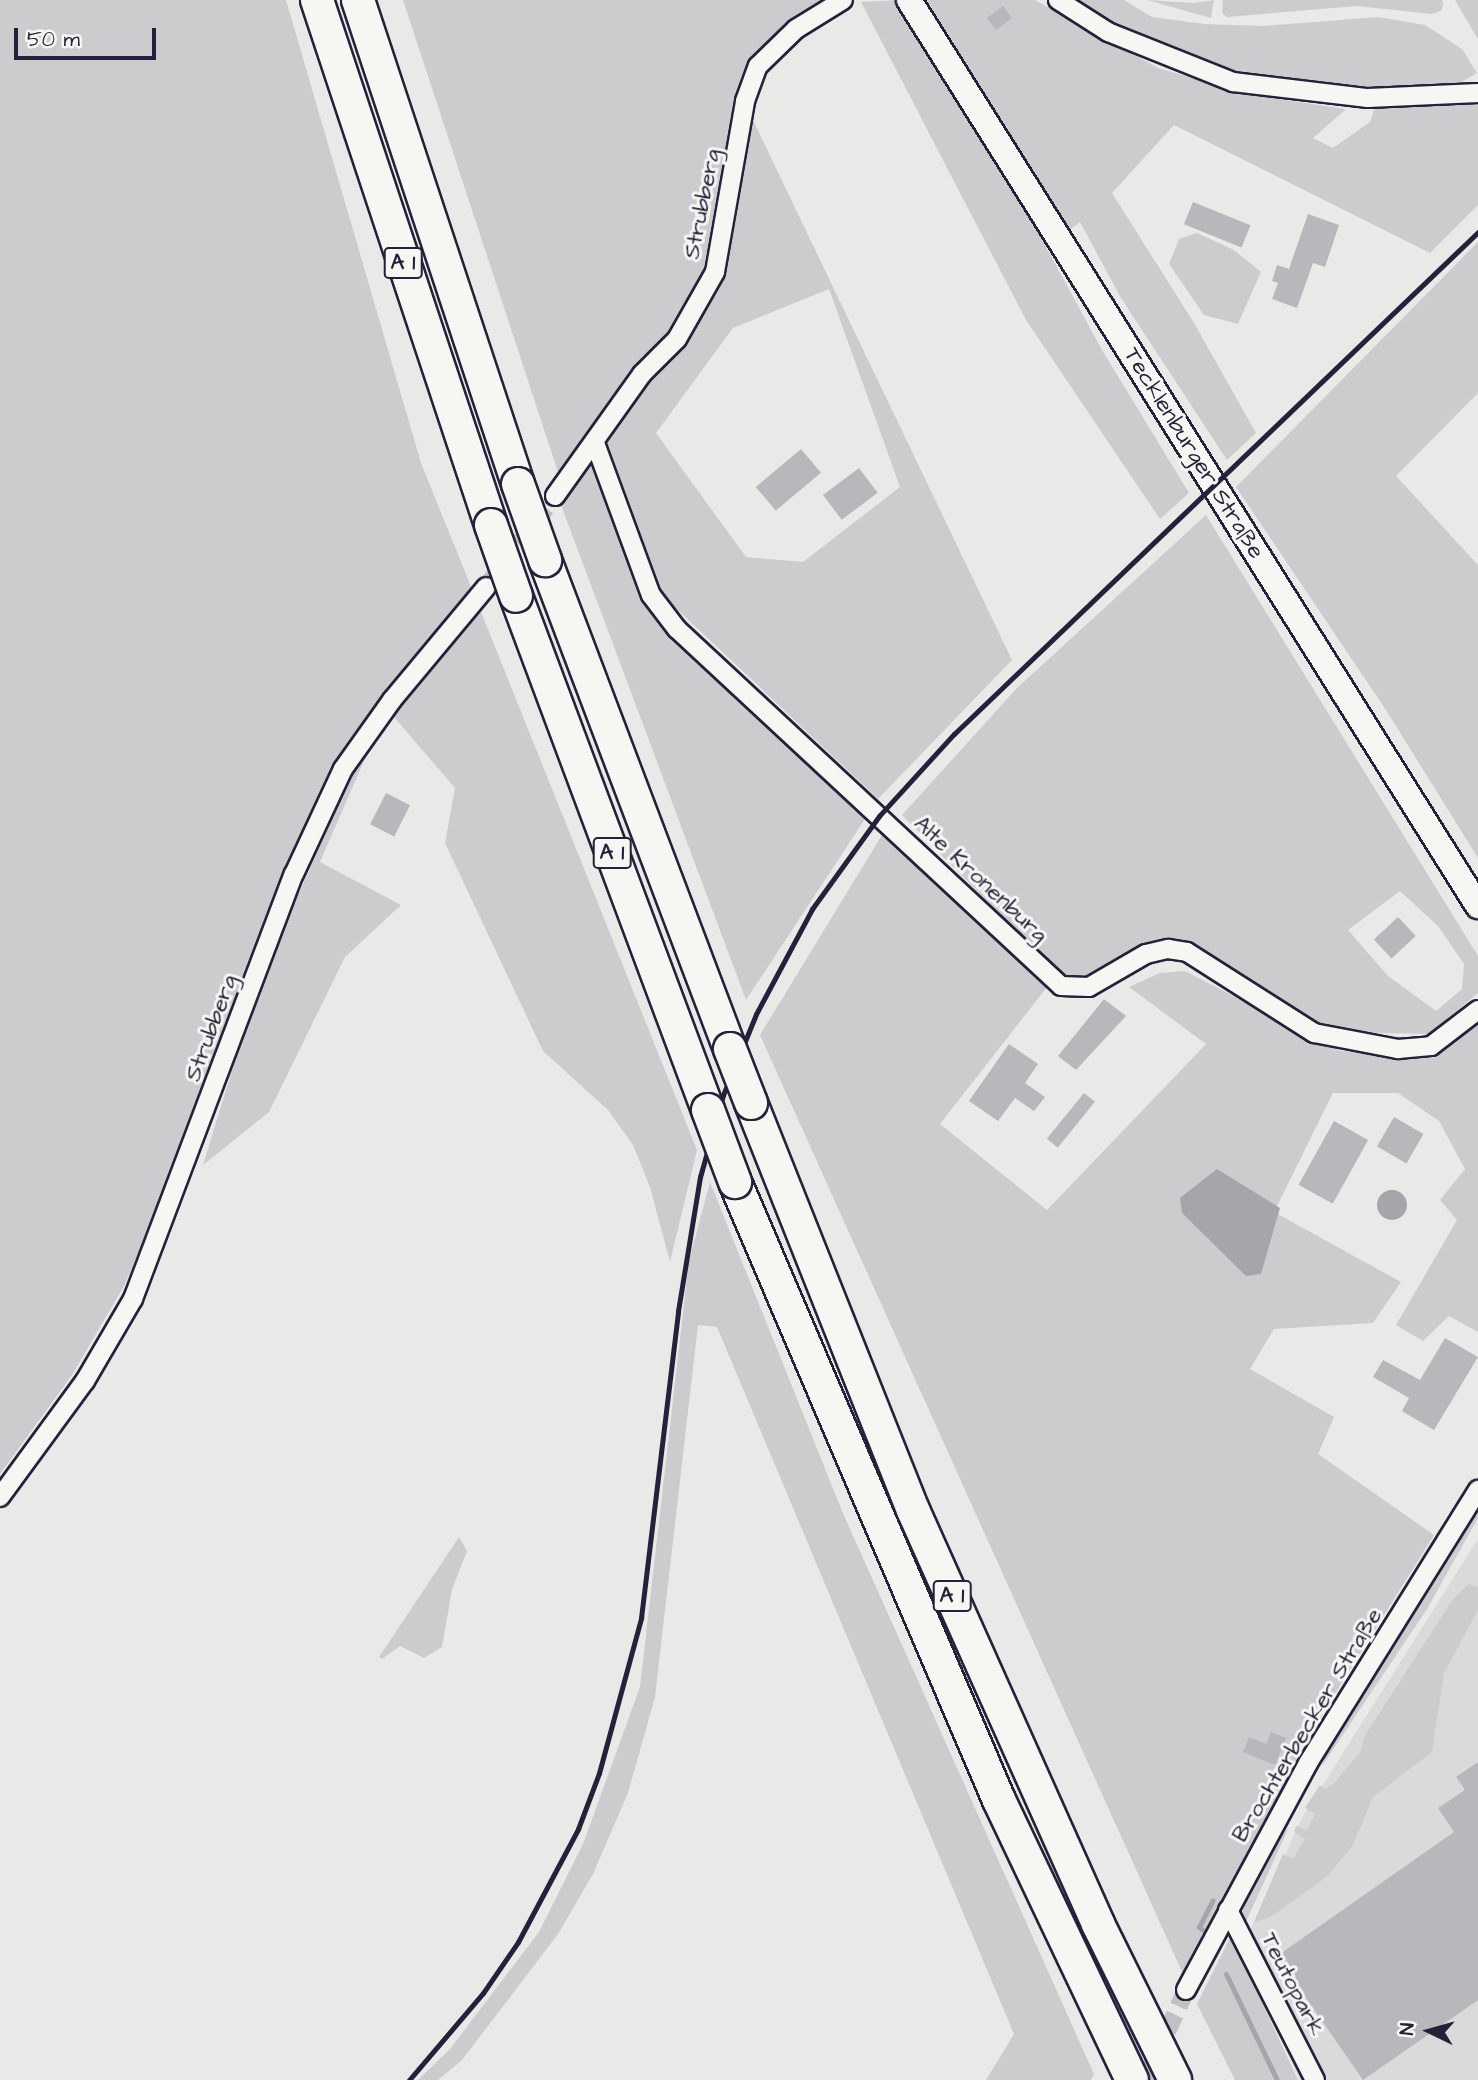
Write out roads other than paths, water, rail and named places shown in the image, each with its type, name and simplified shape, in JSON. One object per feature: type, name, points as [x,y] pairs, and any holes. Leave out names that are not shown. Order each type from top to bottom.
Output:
[{"type":"highway","name":"A 1","points":[[317,0],[491,525],[501,592],[735,1182],[999,1800],[1132,2080]]},
{"type":"highway","name":"A 1","points":[[358,0],[518,484],[730,1049],[913,1510],[1098,1924],[1175,2080]]},
{"type":"main road","name":"Tecklenburger Straße","points":[[909,0],[1478,906]]},
{"type":"street","name":"Strubberg","points":[[555,495],[595,443],[642,374],[677,338],[715,272],[745,101],[758,66],[796,29],[843,0]]},
{"type":"street","points":[[1058,0],[1108,32],[1233,82],[1368,98],[1478,93]]},
{"type":"street","name":"Alte Kronenburg","points":[[595,443],[651,594],[677,629],[1060,986],[1089,987],[1146,954],[1168,949],[1187,952],[1314,1032],[1398,1049],[1431,1046],[1478,1010]]},
{"type":"street","name":"Strubberg","points":[[0,1497],[85,1381],[133,1298],[294,874],[338,780],[392,700],[501,592]]},
{"type":"street","name":"Brochterbecker Straße","points":[[1186,1990],[1308,1763],[1478,1490]]},
{"type":"street","name":"Teutopark","points":[[1228,1910],[1315,2080]]},
{"type":"waterway","points":[[1203,1930],[1199,1927],[1213,1900]]},
{"type":"waterway","points":[[1226,1974],[1277,2080]]},
{"type":"tunnel","points":[[486,587],[555,496]]},
{"type":"tunnel","points":[[1145,2080],[1186,1990]]},
{"type":"railway","points":[[409,2080],[483,1993],[518,1942],[578,1829],[599,1773],[641,1618],[678,1311],[700,1177],[723,1095],[756,1014],[812,909],[879,816],[954,734],[1478,232]]}]
